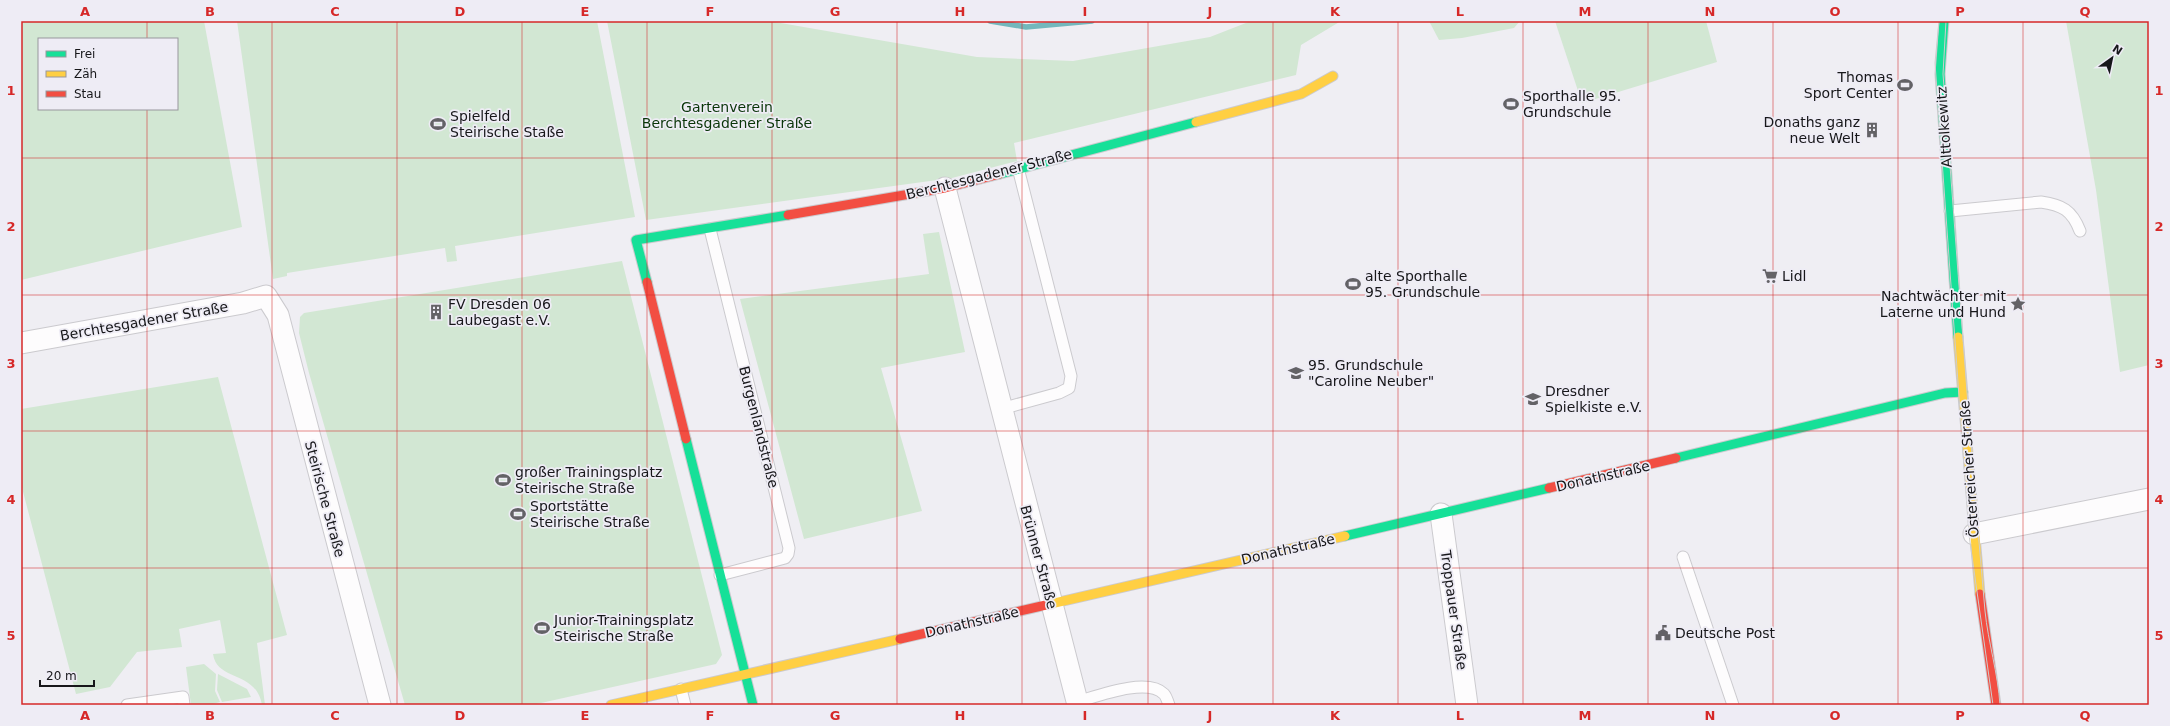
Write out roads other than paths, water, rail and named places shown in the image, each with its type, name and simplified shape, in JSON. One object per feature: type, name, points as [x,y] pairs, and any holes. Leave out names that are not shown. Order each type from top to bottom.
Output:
[{"type":"street","name":"Alttolkewitz","points":[[1944,21],[1940,74],[1951,233]]},
{"type":"street","name":"Berchtesgadener Straße","points":[[720,575],[636,240],[710,229],[945,188],[1301,94],[1333,76]]},
{"type":"street","name":"Brünner Straße","points":[[945,188],[1077,703]]},
{"type":"street","name":"Österreicher Straße","points":[[1951,233],[1974,534],[1982,611],[1996,705]]},
{"type":"street","name":"Berchtesgadener Straße","points":[[21,343],[243,303],[266,296]]},
{"type":"street","name":"Steirische Straße","points":[[266,296],[278,316],[380,705]]},
{"type":"street","name":"Donathstraße","points":[[611,705],[1441,514],[1945,393],[1963,392]]},
{"type":"street","points":[[1974,534],[2149,499]]},
{"type":"street","name":"Troppauer Straße","points":[[1441,514],[1467,705]]},
{"type":"street","points":[[720,575],[753,705]]},
{"type":"lane","points":[[1001,409],[1059,393],[1069,388],[1071,376],[1018,168]]},
{"type":"lane","points":[[1950,211],[2041,202],[2054,204],[2075,218],[2080,231]]},
{"type":"lane","name":"Burgenlandstraße","points":[[710,229],[789,548],[788,554],[785,558],[720,575]]},
{"type":"lane","points":[[1683,557],[1733,705]]},
{"type":"lane","points":[[1077,703],[1138,686],[1151,686],[1164,694],[1169,705]]},
{"type":"lane","points":[[681,689],[685,705]]},
{"type":"lane","points":[[127,705],[183,697],[184,705]]},
{"type":"waterway","points":[[990,21],[1026,27],[1092,21]]},
{"type":"tram line","points":[[1939,21],[1935,63],[1969,535],[1993,705]]},
{"type":"tram line","points":[[1946,21],[1943,74],[1974,477],[1985,611],[2000,705]]},
{"type":"place","name":"Thomas Sport Center","points":[[1905,85]]},
{"type":"place","name":"Sporthalle 95. Grundschule","points":[[1511,104]]},
{"type":"place","name":"Spielfeld Steirische Staße","points":[[438,124]]},
{"type":"place","name":"Donaths ganz neue Welt","points":[[1872,130]]},
{"type":"place","name":"Lidl","points":[[1770,276]]},
{"type":"place","name":"alte Sporthalle 95. Grundschule","points":[[1353,284]]},
{"type":"place","name":"Nachtwächter mit Laterne und Hund","points":[[2018,304]]},
{"type":"place","name":"FV Dresden 06 Laubegast e.V.","points":[[436,312]]},
{"type":"place","name":"95. Grundschule \"Caroline Neuber\"","points":[[1296,373]]},
{"type":"place","name":"Dresdner Spielkiste e.V.","points":[[1533,399]]},
{"type":"place","name":"großer Trainingsplatz Steirische Straße","points":[[503,480]]},
{"type":"place","name":"Sportstätte Steirische Straße","points":[[518,514]]},
{"type":"place","name":"Junior-Trainingsplatz Steirische Straße","points":[[542,628]]},
{"type":"place","name":"Deutsche Post","points":[[1663,633]]},
{"type":"park label","name":"Gartenverein Berchtesgadener Straße","points":[[727,116]]}]
